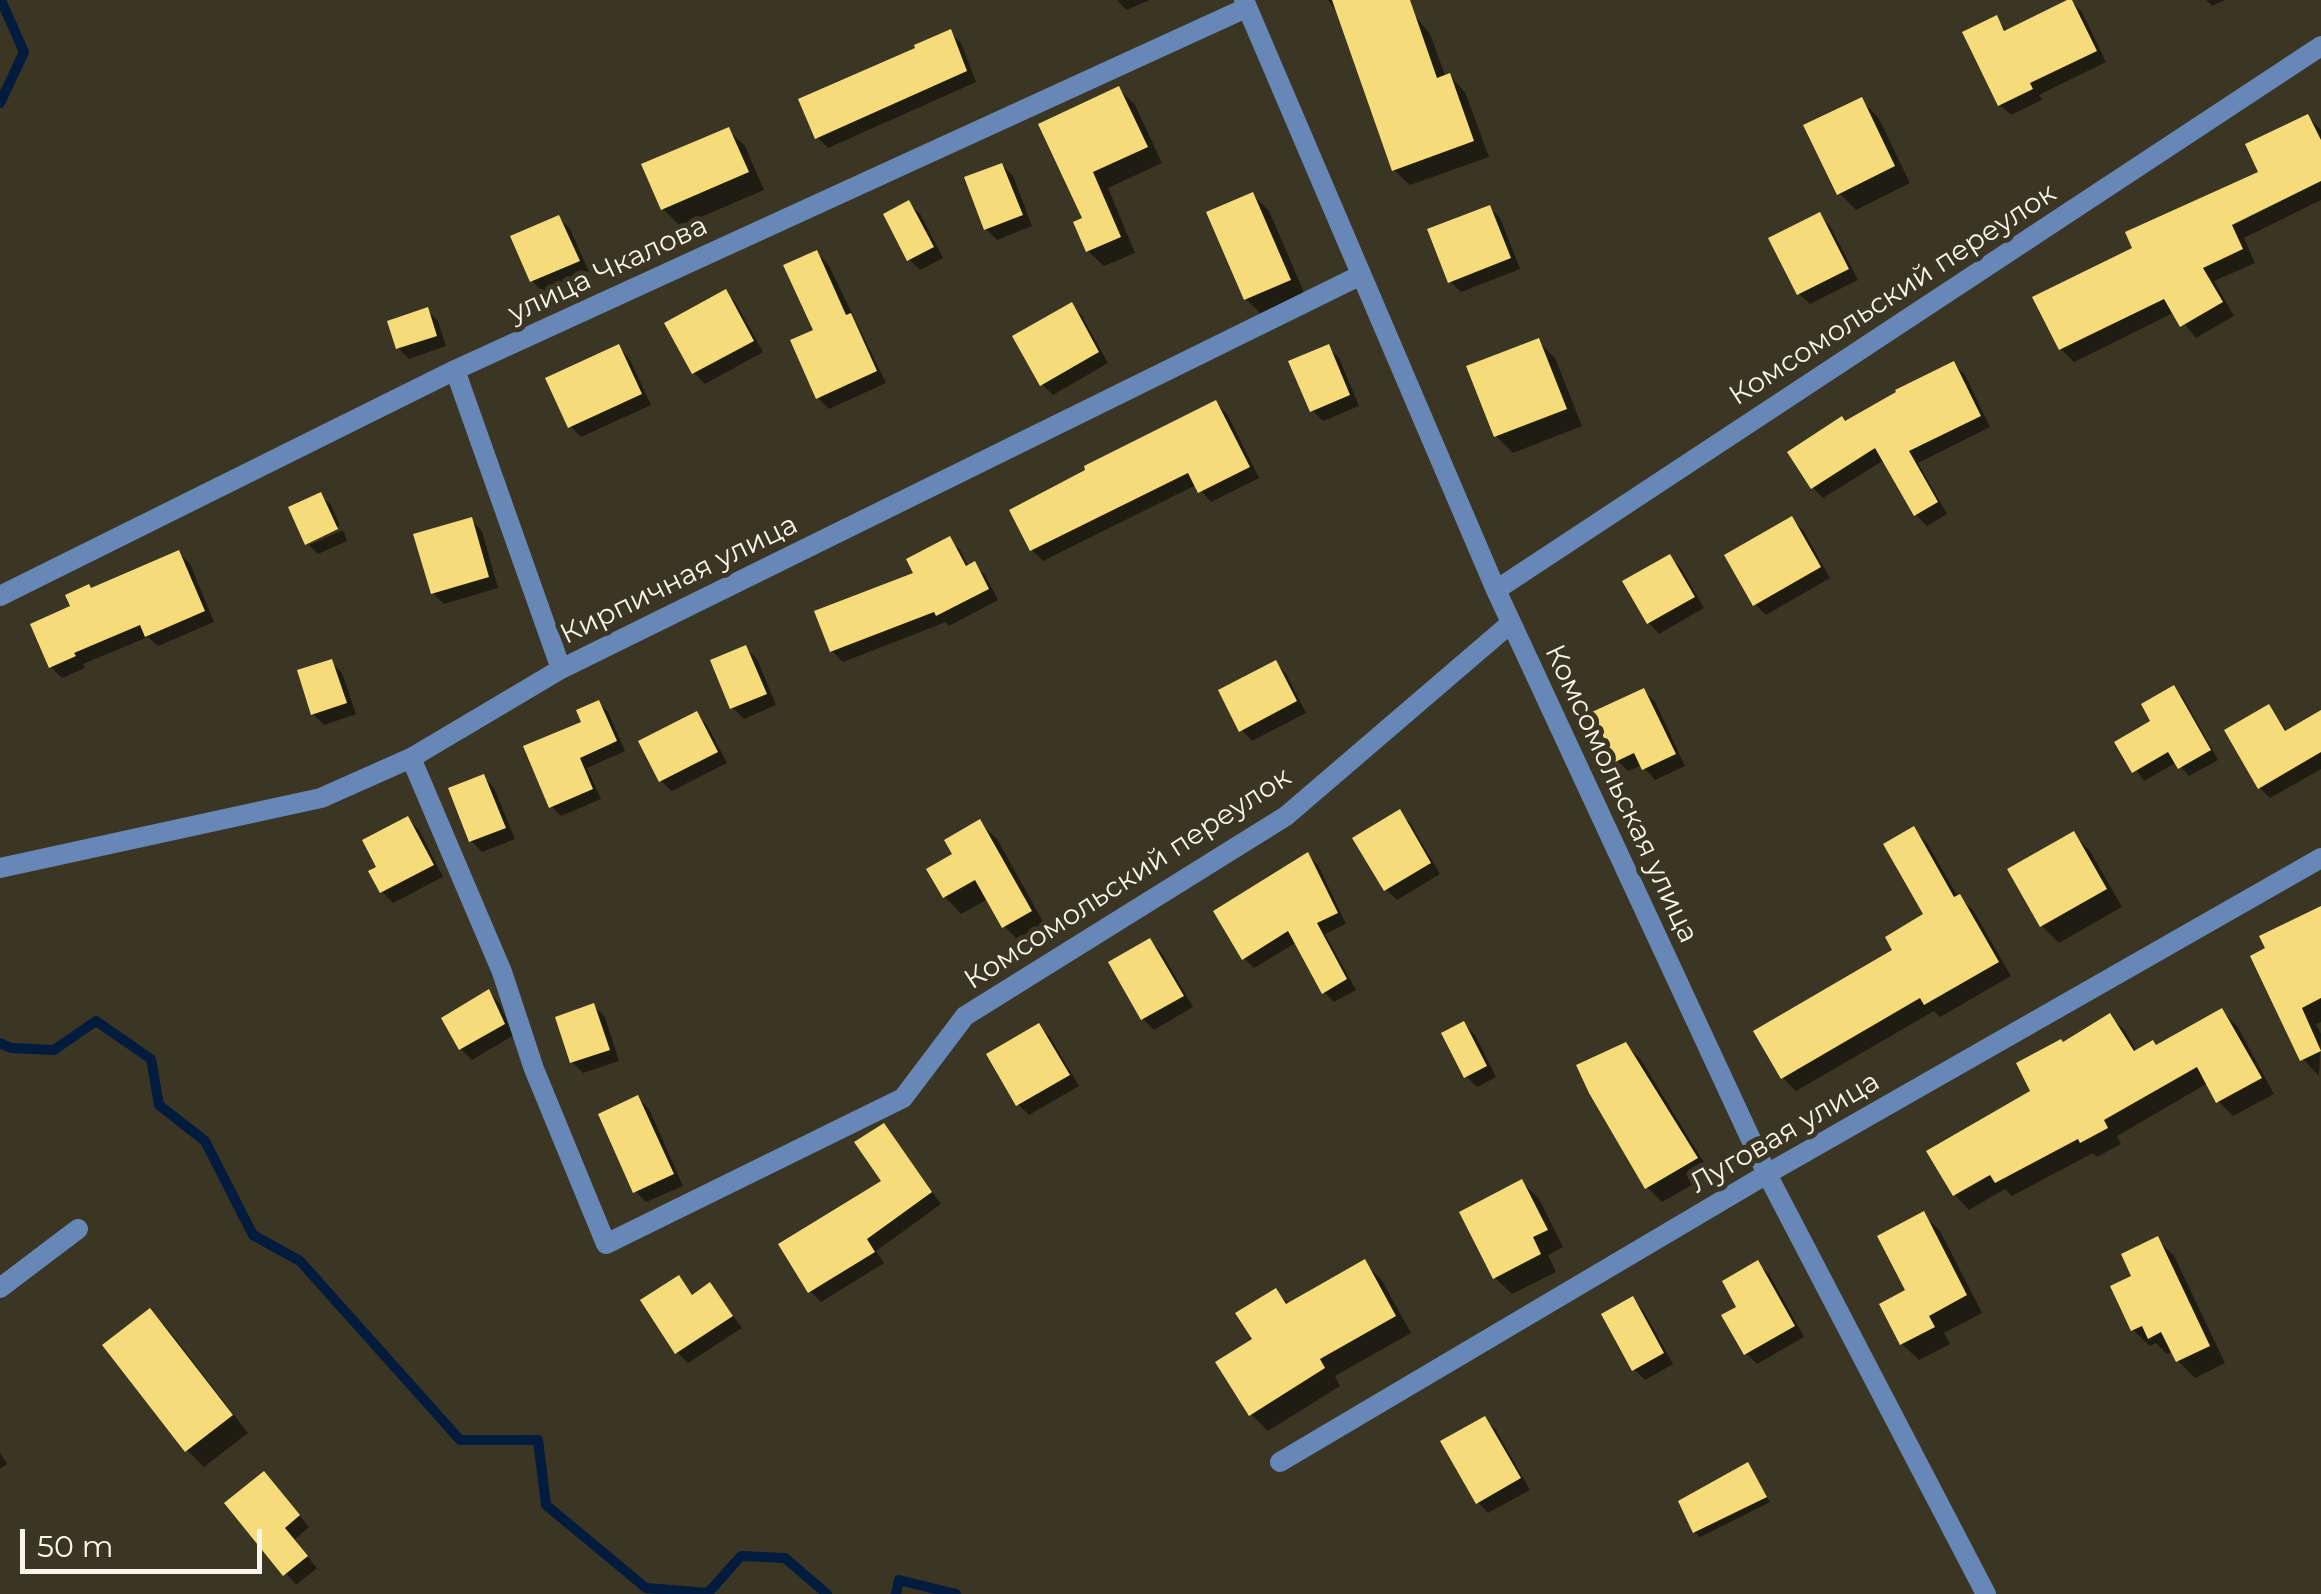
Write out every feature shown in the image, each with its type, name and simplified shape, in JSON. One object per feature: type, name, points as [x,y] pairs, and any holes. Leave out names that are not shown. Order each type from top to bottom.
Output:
[{"type":"street","name":"Комсомольская улица","points":[[1245,4],[1496,590],[1767,1174],[1986,1594]]},
{"type":"street","name":"улица Чкалова","points":[[0,596],[455,370],[1245,4]]},
{"type":"street","name":"Комсомольский переулок","points":[[1496,590],[2321,46]]},
{"type":"street","name":"Кирпичная улица","points":[[0,868],[321,798],[411,758],[561,669],[1361,275]]},
{"type":"street","points":[[455,370],[561,669]]},
{"type":"street","name":"Комсомольский переулок","points":[[411,758],[502,972],[534,1069],[606,1244],[903,1098],[966,1016],[1286,816],[1511,623]]},
{"type":"street","name":"Луговая улица","points":[[1280,1462],[1767,1174],[2321,858]]},
{"type":"street","points":[[0,1288],[78,1229]]},
{"type":"building","points":[[1332,0],[1410,0],[1437,78],[1450,73],[1474,141],[1392,171]]},
{"type":"building","points":[[2072,0],[2097,51],[2030,83],[2033,89],[1998,106],[1962,32],[1997,15],[2004,31]]},
{"type":"building","points":[[951,29],[967,71],[815,139],[798,99]]},
{"type":"building","points":[[1119,86],[1148,147],[1093,172],[1121,237],[1086,252],[1073,222],[1082,218],[1038,124]]},
{"type":"building","points":[[1862,97],[1895,166],[1837,195],[1803,125]]},
{"type":"building","points":[[2308,114],[2321,140],[2321,181],[2232,225],[2243,249],[2203,268],[2223,302],[2180,327],[2164,299],[2059,350],[2032,297],[2132,248],[2125,232],[2258,172],[2245,144]]},
{"type":"building","points":[[729,127],[749,172],[661,210],[641,164]]},
{"type":"building","points":[[1002,163],[1023,215],[984,230],[964,177]]},
{"type":"building","points":[[1253,192],[1291,280],[1244,300],[1206,212]]},
{"type":"building","points":[[909,200],[934,247],[907,261],[883,214]]},
{"type":"building","points":[[1490,205],[1511,258],[1448,283],[1427,229]]},
{"type":"building","points":[[1820,212],[1849,269],[1797,295],[1768,238]]},
{"type":"building","points":[[559,215],[580,261],[530,282],[510,236]]},
{"type":"building","points":[[817,250],[877,371],[816,399],[790,340],[813,330],[783,265]]},
{"type":"building","points":[[726,289],[754,341],[692,374],[664,323]]},
{"type":"building","points":[[1072,302],[1099,352],[1040,386],[1012,336]]},
{"type":"building","points":[[428,307],[437,336],[396,349],[387,321]]},
{"type":"building","points":[[1539,338],[1567,409],[1494,437],[1466,366]]},
{"type":"building","points":[[619,344],[642,394],[568,428],[545,378]]},
{"type":"building","points":[[1329,344],[1350,395],[1310,412],[1288,361]]},
{"type":"building","points":[[1954,361],[1981,416],[1909,451],[1938,502],[1914,516],[1875,448],[1811,489],[1787,452],[1842,416],[1845,421],[1895,390]]},
{"type":"building","points":[[1216,400],[1250,467],[1198,493],[1188,473],[1030,551],[1009,510],[1085,470],[1084,466]]},
{"type":"building","points":[[321,492],[338,529],[305,545],[288,507]]},
{"type":"building","points":[[1792,516],[1821,567],[1753,606],[1724,555]]},
{"type":"building","points":[[472,517],[489,577],[431,594],[413,534]]},
{"type":"building","points":[[950,536],[966,566],[975,561],[989,589],[936,616],[934,612],[830,652],[814,611],[913,573],[906,559]]},
{"type":"building","points":[[179,550],[205,611],[145,637],[140,625],[49,668],[30,624],[70,606],[65,595],[89,584],[91,588]]},
{"type":"building","points":[[1670,554],[1695,597],[1647,624],[1622,581]]},
{"type":"building","points":[[746,645],[767,694],[730,709],[710,660]]},
{"type":"building","points":[[332,659],[347,703],[311,715],[297,670]]},
{"type":"building","points":[[1276,660],[1297,701],[1239,732],[1218,690]]},
{"type":"building","points":[[2174,685],[2211,750],[2178,769],[2168,752],[2132,773],[2114,742],[2150,721],[2141,704]]},
{"type":"building","points":[[1644,688],[1676,754],[1642,770],[1634,753],[1615,762],[1592,712]]},
{"type":"building","points":[[599,700],[617,741],[580,758],[593,789],[549,808],[523,746],[581,722],[576,710]]},
{"type":"building","points":[[2269,704],[2285,731],[2321,710],[2321,752],[2258,789],[2224,730]]},
{"type":"building","points":[[697,711],[718,752],[659,782],[638,741]]},
{"type":"building","points":[[484,774],[506,828],[469,842],[448,788]]},
{"type":"building","points":[[1400,809],[1431,863],[1384,891],[1352,838]]},
{"type":"building","points":[[408,816],[434,865],[380,893],[368,871],[376,867],[362,840]]},
{"type":"building","points":[[980,819],[1032,911],[1002,928],[975,880],[943,898],[926,869],[952,854],[944,840]]},
{"type":"building","points":[[1914,826],[1954,897],[1960,894],[1999,962],[1924,1005],[1920,998],[1781,1079],[1753,1031],[1892,950],[1885,937],[1923,914],[1883,844]]},
{"type":"building","points":[[2074,831],[2107,889],[2040,927],[2007,869]]},
{"type":"building","points":[[1308,852],[1338,913],[1317,923],[1347,979],[1322,994],[1288,931],[1242,960],[1213,911]]},
{"type":"building","points":[[2321,906],[2321,998],[2302,1008],[2321,1051],[2300,1061],[2250,956],[2265,948],[2259,936]]},
{"type":"building","points":[[1150,938],[1184,996],[1141,1020],[1108,962]]},
{"type":"building","points":[[489,989],[505,1024],[459,1050],[441,1018]]},
{"type":"building","points":[[594,1003],[610,1050],[570,1063],[555,1017]]},
{"type":"building","points":[[2222,1008],[2262,1078],[2216,1103],[2197,1067],[2104,1120],[2108,1128],[2080,1143],[2078,1139],[1995,1183],[1990,1175],[1953,1196],[1926,1151],[2030,1091],[2016,1063],[2061,1039],[2063,1042],[2110,1013],[2134,1051],[2153,1040],[2156,1045]]},
{"type":"building","points":[[1464,1021],[1487,1066],[1464,1078],[1441,1033]]},
{"type":"building","points":[[1039,1023],[1070,1075],[1016,1106],[986,1054]]},
{"type":"building","points":[[1626,1042],[1698,1158],[1645,1189],[1576,1065]]},
{"type":"building","points":[[638,1095],[674,1174],[633,1193],[598,1114]]},
{"type":"building","points":[[884,1123],[932,1192],[867,1239],[875,1252],[808,1293],[778,1244],[881,1181],[854,1142]]},
{"type":"building","points":[[1522,1179],[1548,1230],[1533,1237],[1541,1254],[1493,1279],[1459,1212]]},
{"type":"building","points":[[1924,1211],[1967,1295],[1929,1316],[1935,1327],[1900,1345],[1879,1304],[1905,1290],[1877,1236]]},
{"type":"building","points":[[2158,1236],[2210,1346],[2176,1362],[2161,1332],[2148,1339],[2142,1326],[2131,1331],[2110,1286],[2131,1276],[2121,1254]]},
{"type":"building","points":[[1365,1259],[1396,1316],[1320,1359],[1325,1368],[1249,1416],[1215,1362],[1252,1339],[1235,1313],[1276,1288],[1286,1304]]},
{"type":"building","points":[[1758,1260],[1795,1326],[1744,1355],[1721,1315],[1736,1307],[1722,1281]]},
{"type":"building","points":[[679,1275],[692,1295],[710,1282],[733,1316],[675,1354],[640,1300]]},
{"type":"building","points":[[1633,1296],[1664,1353],[1632,1371],[1601,1314]]},
{"type":"building","points":[[150,1308],[233,1415],[185,1452],[102,1345]]},
{"type":"building","points":[[1485,1416],[1521,1478],[1476,1504],[1440,1441]]},
{"type":"building","points":[[1748,1462],[1767,1497],[1693,1533],[1678,1501]]},
{"type":"building","points":[[264,1471],[300,1515],[285,1528],[308,1556],[283,1576],[224,1503]]},
{"type":"waterway","points":[[0,103],[24,52],[1,0]]},
{"type":"waterway","points":[[0,1043],[11,1048],[54,1050],[96,1021],[151,1059],[159,1105],[205,1141],[253,1235],[300,1261],[460,1440],[538,1440],[546,1505],[646,1588],[708,1593],[741,1556],[785,1558],[827,1594]]},
{"type":"waterway","points":[[896,1594],[899,1580],[956,1594]]}]
